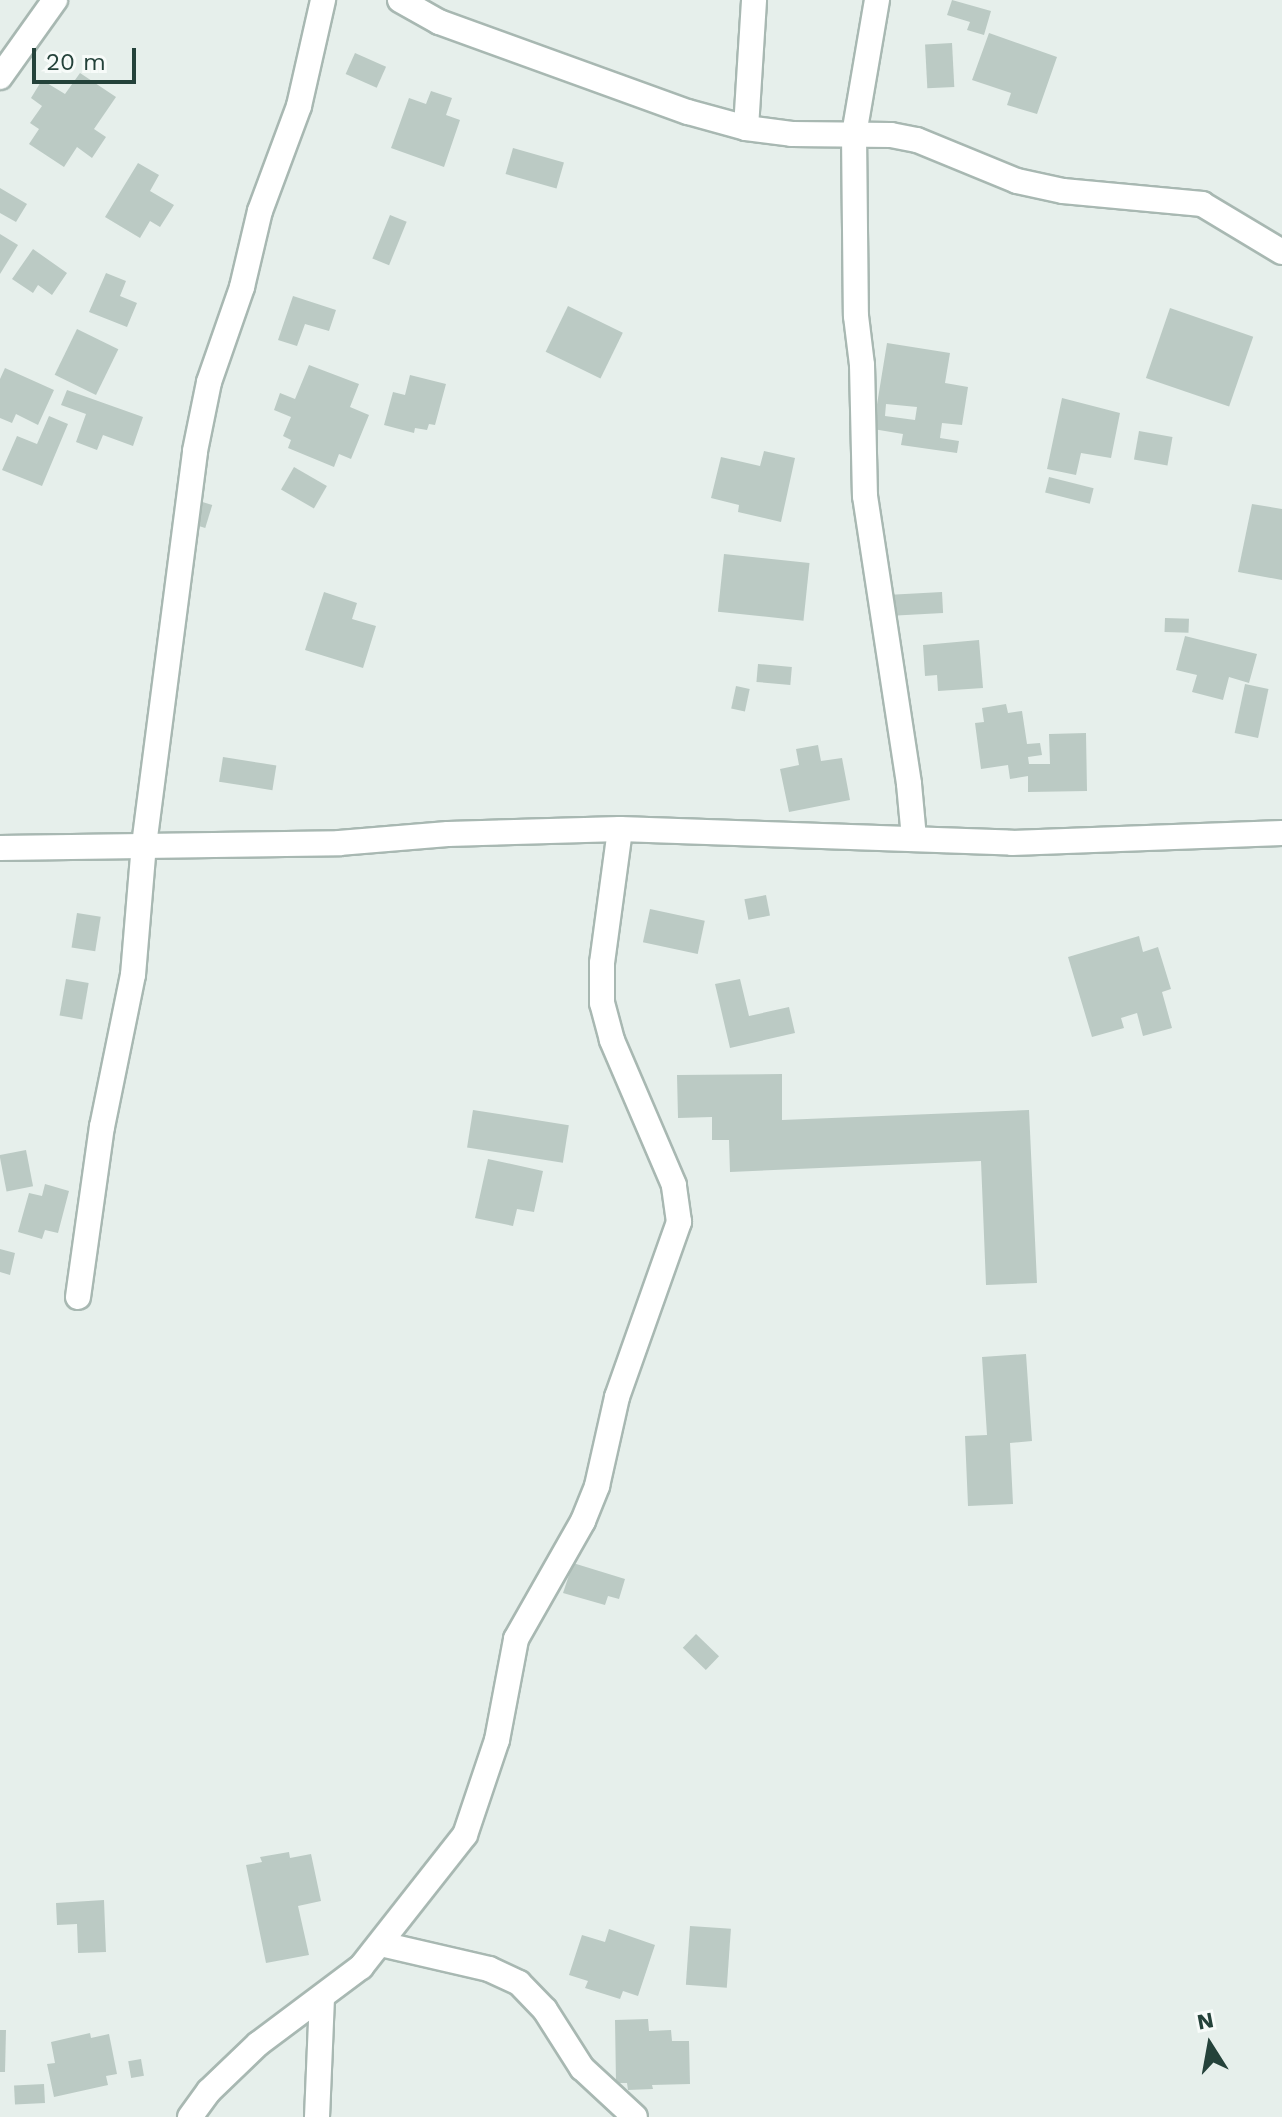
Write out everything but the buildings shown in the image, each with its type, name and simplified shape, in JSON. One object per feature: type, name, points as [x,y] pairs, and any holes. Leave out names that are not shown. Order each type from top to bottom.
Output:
[{"type":"street","points":[[0,77],[55,0]]},
{"type":"street","points":[[78,1297],[102,1127],[133,975],[144,845],[182,533],[204,407],[242,287],[260,211],[299,106],[323,0]]},
{"type":"street","points":[[400,0],[444,11],[688,112],[746,128],[792,134],[891,135],[917,140],[1017,181],[1063,191],[1202,204],[1282,252]]},
{"type":"street","points":[[746,128],[754,0]]},
{"type":"street","points":[[877,0],[854,134],[856,316],[862,365],[865,496],[909,784],[914,838]]},
{"type":"street","points":[[190,2117],[209,2091],[248,2052],[361,1967],[465,1835],[497,1740],[516,1639],[583,1521],[597,1486],[617,1397],[679,1222],[674,1185],[612,1040],[602,1003],[601,974],[620,829]]},
{"type":"street","points":[[0,848],[339,843],[448,834],[620,829],[1012,843],[1282,833]]},
{"type":"street","points":[[381,1944],[489,1969],[519,1983],[545,2010],[582,2068],[635,2117]]},
{"type":"street","points":[[317,2117],[322,1998]]}]
